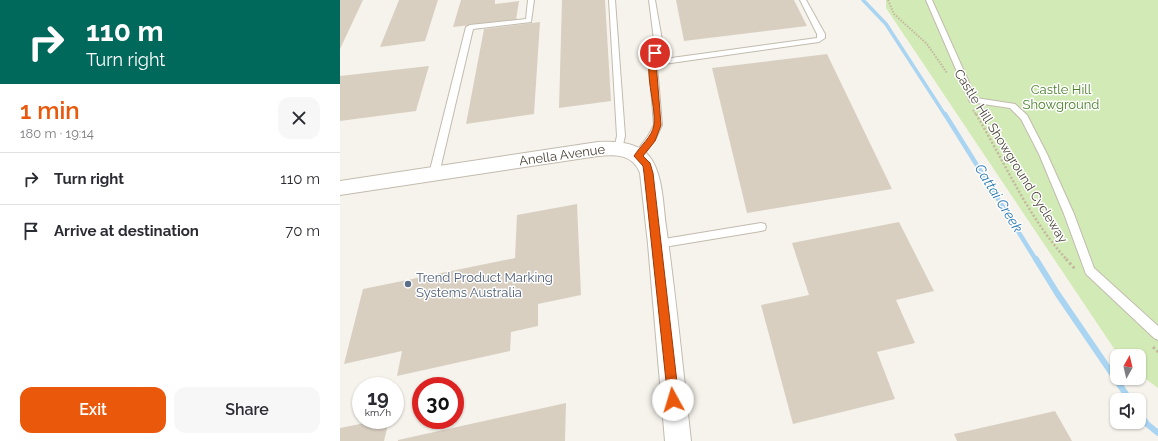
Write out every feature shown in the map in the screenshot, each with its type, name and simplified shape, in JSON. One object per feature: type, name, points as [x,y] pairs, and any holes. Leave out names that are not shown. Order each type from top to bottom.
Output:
[{"type":"street","name":"Anella Avenue","points":[[340,188],[598,149],[618,149],[638,156]]},
{"type":"street","points":[[638,156],[647,165],[658,244],[678,441]]},
{"type":"lane","points":[[434,174],[470,27],[529,21],[532,0]]},
{"type":"lane","points":[[612,0],[621,136],[618,149]]},
{"type":"lane","points":[[638,156],[652,138],[658,125],[653,64],[658,40],[652,0]]},
{"type":"lane","points":[[653,64],[819,40],[821,38],[821,34],[803,0]]},
{"type":"lane","points":[[929,0],[973,100],[1012,106],[1024,117],[1043,154],[1069,214],[1090,271],[1158,334]]},
{"type":"lane","points":[[658,244],[760,227]]},
{"type":"path","name":"Castle Hill Showground Cycleway","points":[[888,0],[890,7],[905,26],[927,44],[949,76]]},
{"type":"path","name":"Castle Hill Showground Cycleway","points":[[971,108],[1014,184],[1050,241],[1059,253],[1076,270]]},
{"type":"path","points":[[1148,342],[1158,352]]},
{"type":"green space","name":"Castle Hill Showground","points":[[886,0],[1158,0],[1158,388],[1146,379],[1146,349],[1114,349],[886,8]]},
{"type":"building","points":[[340,0],[363,0],[340,49]]},
{"type":"building","points":[[399,0],[438,0],[425,41],[380,47]]},
{"type":"building","points":[[461,0],[495,0],[495,4],[519,1],[516,20],[453,27]]},
{"type":"building","points":[[562,0],[605,0],[611,101],[559,108]]},
{"type":"building","points":[[676,0],[794,0],[807,26],[684,41]]},
{"type":"building","points":[[540,22],[534,114],[466,124],[484,29]]},
{"type":"building","points":[[827,54],[892,189],[747,213],[712,68]]},
{"type":"building","points":[[429,66],[416,111],[340,121],[340,76]]},
{"type":"building","points":[[577,204],[581,295],[538,304],[538,326],[511,332],[510,351],[397,376],[402,351],[344,364],[363,289],[515,258],[517,215]]},
{"type":"building","points":[[899,222],[934,291],[896,300],[915,343],[877,352],[895,399],[793,424],[761,305],[809,295],[792,243]]},
{"type":"building","points":[[566,403],[565,441],[398,441],[448,429],[464,429],[464,425]]},
{"type":"building","points":[[1055,411],[1072,441],[957,441],[954,434]]},
{"type":"building","points":[[352,426],[352,429],[387,429],[384,441],[340,441],[340,428]]},
{"type":"waterway","name":"Cattai Creek","points":[[863,0],[886,24],[945,115]]},
{"type":"waterway","name":"Cattai Creek","points":[[945,114],[1036,260]]},
{"type":"waterway","name":"Cattai Creek","points":[[1036,259],[1057,293],[1125,393]]},
{"type":"waterway","name":"Cattai Creek","points":[[1146,423],[1158,433]]},
{"type":"place","name":"Trend Product Marking Systems Australia","points":[[408,284]]},
{"type":"route","points":[[655,53],[653,62],[658,125],[656,132],[638,156],[642,158],[647,165],[658,244],[673,400]]}]
